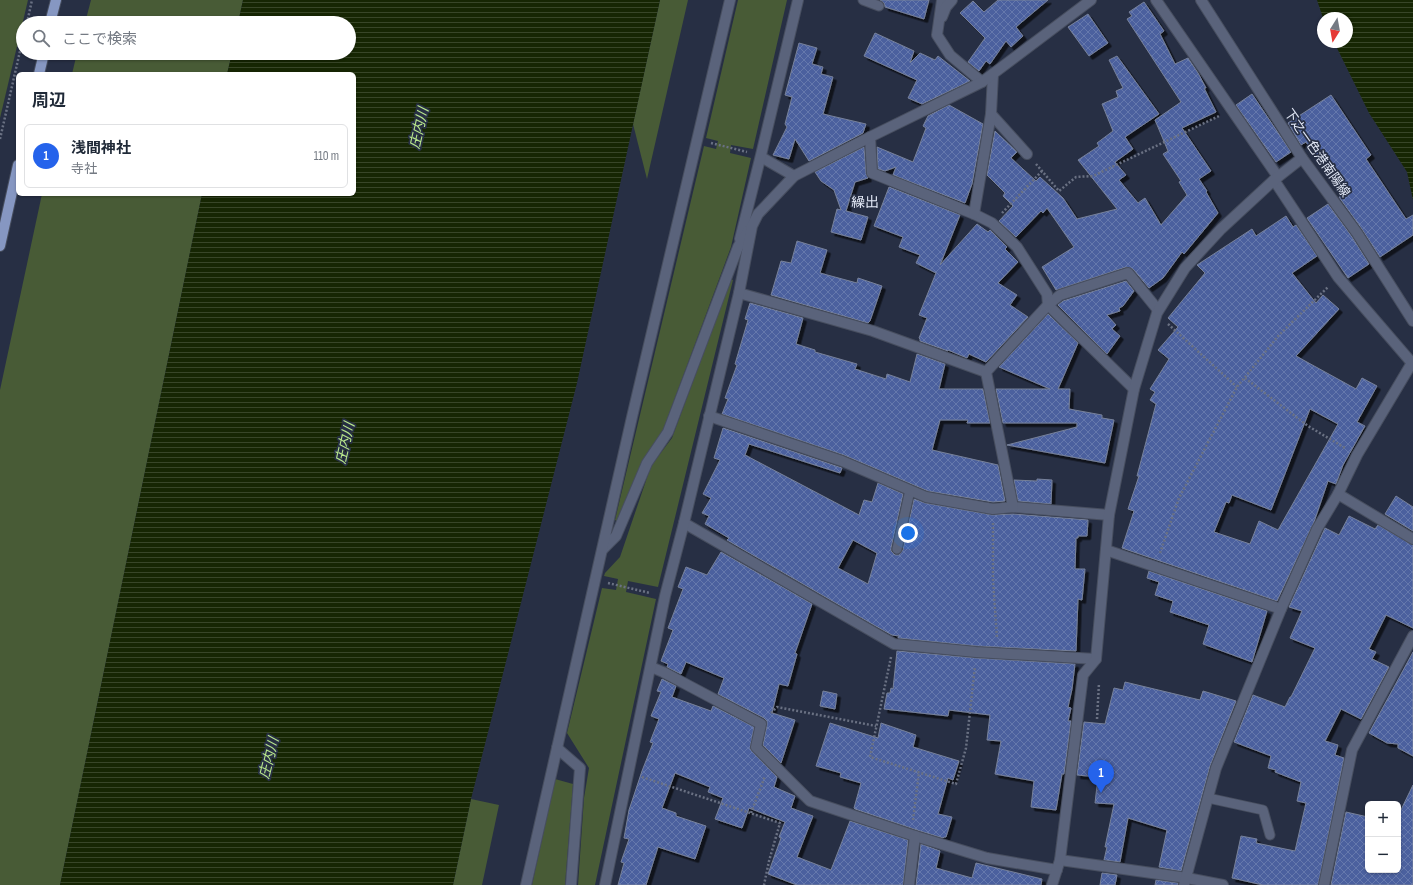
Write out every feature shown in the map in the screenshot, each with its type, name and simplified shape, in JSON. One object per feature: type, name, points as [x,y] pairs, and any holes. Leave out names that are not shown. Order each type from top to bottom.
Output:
[{"type":"main road","points":[[52,16],[56,0]]},
{"type":"main road","points":[[39,72],[42,60]]},
{"type":"main road","points":[[0,246],[16,174]]},
{"type":"street","points":[[526,885],[594,580],[603,549],[632,417],[730,0]]},
{"type":"street","points":[[603,549],[616,536],[647,463],[668,432],[738,248],[798,0]]},
{"type":"street","points":[[942,0],[937,35],[950,55],[982,82]]},
{"type":"street","points":[[938,27],[946,7],[952,0]]},
{"type":"street","points":[[738,248],[758,214],[794,176],[982,82],[1091,0]]},
{"type":"street","points":[[1156,0],[1232,110],[1338,277],[1412,362],[1357,456],[1338,494],[1317,529],[1281,609],[1216,768],[1185,882]]},
{"type":"street","name":"下之一色港南陽線","points":[[1201,0],[1302,158],[1357,233],[1413,320]]},
{"type":"street","points":[[974,214],[991,114],[993,74]]},
{"type":"street","points":[[991,114],[1027,154]]},
{"type":"street","points":[[870,137],[872,173],[974,214],[992,223],[1017,247],[1047,294],[1048,305],[1134,389]]},
{"type":"street","points":[[761,157],[794,176]]},
{"type":"street","points":[[1052,885],[1059,865],[1083,675],[1096,659],[1109,515],[1134,389],[1157,311],[1185,268],[1221,229],[1276,179],[1302,158]]},
{"type":"street","points":[[605,885],[665,596],[739,293],[752,226]]},
{"type":"street","points":[[986,372],[1048,305],[1060,295],[1128,273],[1157,311]]},
{"type":"street","points":[[739,293],[873,331],[986,372]]},
{"type":"street","points":[[986,372],[1013,506]]},
{"type":"street","points":[[709,416],[842,461],[926,497],[993,509],[1013,506],[1109,515]]},
{"type":"street","points":[[1338,494],[1413,539]]},
{"type":"street","points":[[684,523],[894,644],[976,652],[1096,659]]},
{"type":"street","points":[[1106,550],[1281,609]]},
{"type":"street","points":[[1324,885],[1352,750],[1413,636]]},
{"type":"street","points":[[651,667],[761,724],[756,747],[810,801],[987,858],[1059,865],[1185,882],[1223,885]]},
{"type":"street","points":[[557,748],[580,768],[571,885]]},
{"type":"street","points":[[909,885],[913,835]]},
{"type":"lane","points":[[863,0],[879,6]]},
{"type":"lane","points":[[897,549],[910,490]]},
{"type":"lane","points":[[1208,798],[1263,810],[1270,835]]},
{"type":"path","points":[[29,16],[32,0]]},
{"type":"path","points":[[0,139],[18,60]]},
{"type":"path","points":[[1027,154],[1059,191],[1076,177],[1093,176],[1232,110]]},
{"type":"path","points":[[717,145],[731,148]]},
{"type":"path","points":[[992,223],[1042,171]]},
{"type":"path","points":[[1155,566],[1179,498],[1238,387],[1279,335],[1338,277]]},
{"type":"path","points":[[1157,311],[1238,387]]},
{"type":"path","points":[[1245,378],[1308,426],[1357,456]]},
{"type":"path","points":[[993,509],[994,580],[998,653]]},
{"type":"path","points":[[617,585],[665,596]]},
{"type":"path","points":[[894,644],[870,757],[956,784],[966,748],[974,688],[976,652]]},
{"type":"path","points":[[761,724],[777,708],[876,726]]},
{"type":"path","points":[[751,813],[771,762]]},
{"type":"path","points":[[628,772],[780,823],[764,885]]},
{"type":"path","points":[[913,835],[919,772]]},
{"type":"shaded area","points":[[0,0],[28,0],[24,16],[16,16],[16,51],[0,118]]},
{"type":"shaded area","points":[[91,0],[243,0],[240,16],[87,16]]},
{"type":"shaded area","points":[[660,0],[688,0],[647,179],[633,124]]},
{"type":"shaded area","points":[[738,0],[787,0],[753,149],[731,145],[730,153],[751,158],[731,247],[663,430],[642,462],[618,522],[615,520],[704,146],[716,149],[718,141],[706,138]]},
{"type":"shaded area","points":[[75,60],[230,60],[227,72],[72,72]]},
{"type":"shaded area","points":[[42,196],[202,196],[60,885],[0,885],[0,390]]},
{"type":"shaded area","points":[[731,279],[733,280],[658,587],[628,581],[626,592],[656,599],[595,885],[578,885],[584,798],[589,768],[567,733],[602,588],[616,590],[618,579],[604,576],[620,557],[651,466],[672,438]]},
{"type":"shaded area","points":[[555,779],[573,784],[565,885],[532,885]]},
{"type":"shaded area","points":[[471,799],[499,805],[482,885],[453,885]]},
{"type":"water","name":"庄内川","points":[[243,0],[660,0],[577,383],[471,799],[453,885],[60,885],[202,196],[356,196],[356,72],[227,72],[230,60],[356,60],[356,16],[240,16]]},
{"type":"water","points":[[1317,0],[1413,0],[1413,200],[1407,172],[1369,113],[1337,48],[1353,48],[1353,12],[1321,12]]},
{"type":"building","points":[[880,0],[929,0],[924,19],[885,7],[884,3]]},
{"type":"building","points":[[998,0],[1048,0],[1016,27],[1023,36],[1011,47],[1006,41],[990,64],[986,61],[979,71],[968,62],[985,38],[960,13],[973,1],[984,12]]},
{"type":"building","points":[[1144,2],[1164,31],[1160,34],[1175,64],[1188,58],[1206,88],[1204,88],[1216,112],[1182,128],[1211,171],[1199,179],[1218,213],[1184,254],[1182,252],[1163,278],[1149,288],[1133,269],[1126,267],[1056,290],[1042,267],[1074,247],[1047,208],[1043,213],[1041,211],[1016,237],[999,221],[1013,206],[1003,196],[1005,193],[987,175],[995,131],[1017,152],[1011,158],[1036,181],[1040,177],[1063,198],[1077,219],[1117,209],[1078,160],[1099,146],[1097,143],[1113,131],[1102,104],[1118,97],[1116,91],[1123,88],[1109,60],[1117,56],[1159,114],[1125,137],[1133,149],[1115,162],[1126,175],[1119,180],[1138,203],[1145,198],[1161,225],[1187,195],[1179,182],[1181,181],[1163,154],[1168,151],[1155,120],[1181,102],[1127,19],[1132,16],[1129,12]]},
{"type":"building","points":[[1088,14],[1108,43],[1089,56],[1068,27]]},
{"type":"building","points":[[875,33],[914,51],[910,63],[920,53],[935,60],[938,56],[970,81],[922,104],[908,98],[917,80],[864,56]]},
{"type":"building","points":[[799,43],[817,48],[812,64],[823,67],[821,74],[833,77],[823,114],[866,124],[863,133],[809,161],[795,139],[789,159],[773,155],[787,127],[785,124],[792,97],[785,95]]},
{"type":"building","points":[[1252,94],[1291,152],[1276,162],[1236,105]]},
{"type":"building","points":[[1331,95],[1371,155],[1366,159],[1406,219],[1413,215],[1413,235],[1380,257],[1339,197],[1341,195],[1306,142],[1301,145],[1288,123]]},
{"type":"building","points":[[949,105],[983,124],[972,184],[965,203],[893,175],[896,167],[885,171],[878,169],[877,147],[913,162],[926,128],[923,126],[928,116]]},
{"type":"building","points":[[864,147],[866,173],[868,178],[855,182],[846,211],[868,217],[861,240],[831,232],[837,209],[841,210],[834,190],[821,181],[815,172]]},
{"type":"building","points":[[889,187],[960,215],[940,265],[977,224],[988,232],[990,230],[1007,247],[1005,249],[1018,262],[998,283],[1017,295],[1010,305],[1028,317],[986,362],[969,354],[967,358],[920,341],[919,338],[927,318],[919,315],[936,273],[916,263],[920,255],[899,247],[903,237],[874,226]]},
{"type":"building","points":[[1328,204],[1369,264],[1348,278],[1307,218]]},
{"type":"building","points":[[1286,216],[1293,227],[1296,225],[1317,256],[1292,273],[1316,303],[1323,295],[1339,309],[1296,356],[1356,389],[1362,378],[1377,386],[1357,422],[1365,426],[1343,465],[1336,484],[1328,481],[1314,522],[1277,601],[1122,548],[1134,511],[1128,509],[1139,476],[1137,476],[1156,404],[1150,400],[1155,392],[1150,389],[1169,359],[1158,350],[1178,327],[1168,318],[1205,273],[1197,265],[1252,229],[1256,236]],"holes":[[[1310,409],[1338,424],[1278,530],[1259,521],[1250,544],[1214,532],[1226,502],[1229,503],[1232,495],[1271,510]]]},
{"type":"building","points":[[797,241],[827,250],[820,273],[857,283],[858,278],[882,286],[868,323],[771,295],[781,261],[791,263]]},
{"type":"building","points":[[1126,281],[1134,291],[1123,306],[1119,308],[1120,311],[1107,315],[1116,325],[1112,329],[1120,336],[1107,354],[1058,305],[1063,301]]},
{"type":"building","points":[[750,303],[803,318],[796,344],[815,350],[815,352],[857,364],[855,369],[886,379],[887,374],[910,382],[917,354],[945,364],[939,389],[983,389],[990,423],[967,423],[968,420],[940,420],[932,450],[998,465],[1005,501],[993,502],[928,491],[844,455],[722,414],[728,399],[725,398],[737,365],[735,364],[748,320],[745,319]]},
{"type":"building","points":[[1048,314],[1078,343],[1058,389],[1070,389],[1069,409],[1102,415],[1102,418],[1114,420],[1105,463],[1007,445],[1077,427],[1077,423],[1003,423],[996,389],[1050,389],[999,367]]},
{"type":"building","points":[[723,428],[842,468],[840,473],[749,444],[745,455],[859,515],[864,500],[872,502],[878,483],[903,494],[891,548],[891,551],[895,555],[899,555],[903,550],[914,499],[925,503],[992,515],[1013,514],[1088,520],[1087,536],[1078,536],[1078,538],[1076,538],[1075,569],[1085,569],[1082,600],[1078,599],[1076,651],[977,646],[898,638],[899,636],[892,635],[727,540],[729,538],[705,524],[709,516],[702,513],[711,498],[703,494],[720,460],[714,458]],"holes":[[[853,540],[877,553],[868,584],[838,568]]]},
{"type":"building","points":[[1037,479],[1052,480],[1051,504],[1018,501],[1014,480],[1037,481]]},
{"type":"building","points":[[1396,496],[1413,507],[1413,531],[1385,514]]},
{"type":"building","points":[[1349,516],[1375,529],[1378,525],[1413,545],[1413,628],[1386,615],[1369,649],[1376,652],[1372,659],[1389,667],[1361,719],[1341,709],[1325,741],[1338,745],[1335,755],[1344,758],[1318,885],[1263,885],[1232,878],[1241,836],[1257,839],[1256,843],[1295,851],[1306,803],[1297,801],[1301,782],[1275,772],[1276,770],[1268,768],[1271,756],[1234,742],[1253,695],[1285,707],[1291,697],[1315,648],[1290,638],[1302,611],[1289,607],[1325,528],[1339,535]]},
{"type":"building","points":[[721,552],[812,604],[795,653],[797,654],[788,686],[779,684],[772,713],[795,720],[781,763],[763,745],[767,721],[718,694],[724,678],[686,662],[681,674],[667,667],[668,664],[661,661],[673,630],[668,628],[683,589],[678,587],[686,567],[707,575]]},
{"type":"building","points":[[1149,571],[1267,611],[1252,662],[1203,644],[1209,625],[1170,612],[1173,601],[1155,595],[1159,582],[1147,578]]},
{"type":"building","points":[[897,651],[976,658],[1075,664],[1068,707],[1071,708],[1068,721],[1071,721],[1064,774],[1062,774],[1056,810],[1031,807],[1034,781],[995,774],[1001,741],[987,740],[990,715],[949,710],[948,716],[884,709],[887,693],[890,693],[891,688],[893,689]]},
{"type":"building","points":[[1413,652],[1413,756],[1398,748],[1398,744],[1387,743],[1369,733]]},
{"type":"building","points":[[662,679],[676,686],[672,697],[711,711],[713,706],[754,727],[750,749],[777,777],[774,787],[795,796],[791,808],[813,816],[797,857],[831,870],[850,821],[908,840],[903,885],[797,885],[768,874],[785,822],[749,808],[742,828],[715,819],[723,798],[708,792],[710,787],[675,773],[662,808],[676,813],[676,816],[706,826],[695,859],[658,847],[646,885],[618,885],[624,863],[621,862],[629,839],[624,838],[629,810],[653,743],[650,742],[659,719],[651,716],[661,692],[657,691]]},
{"type":"building","points":[[1125,682],[1200,700],[1203,691],[1236,701],[1210,766],[1181,871],[1159,867],[1167,830],[1128,818],[1120,862],[1104,860],[1107,847],[1105,847],[1114,804],[1095,803],[1098,777],[1077,775],[1084,722],[1105,724],[1114,688],[1123,690]]},
{"type":"building","points":[[823,691],[837,694],[835,709],[820,706]]},
{"type":"building","points":[[830,723],[878,738],[881,723],[916,735],[913,747],[959,761],[953,780],[948,778],[938,814],[952,817],[946,837],[943,838],[917,830],[855,809],[861,783],[840,777],[841,773],[816,766]]},
{"type":"building","points":[[1413,785],[1413,885],[1331,885],[1346,812],[1365,816],[1365,873],[1401,873],[1401,810]]},
{"type":"building","points":[[921,844],[940,851],[936,868],[972,878],[976,863],[1042,879],[1041,885],[916,885]]},
{"type":"building","points":[[1102,873],[1117,875],[1115,885],[1100,885]]},
{"type":"building","points":[[1156,880],[1178,883],[1178,885],[1155,885]]},
{"type":"place","name":"浅間神社","points":[[1101,793]]},
{"type":"district","name":"繰出","points":[[865,202]]}]
